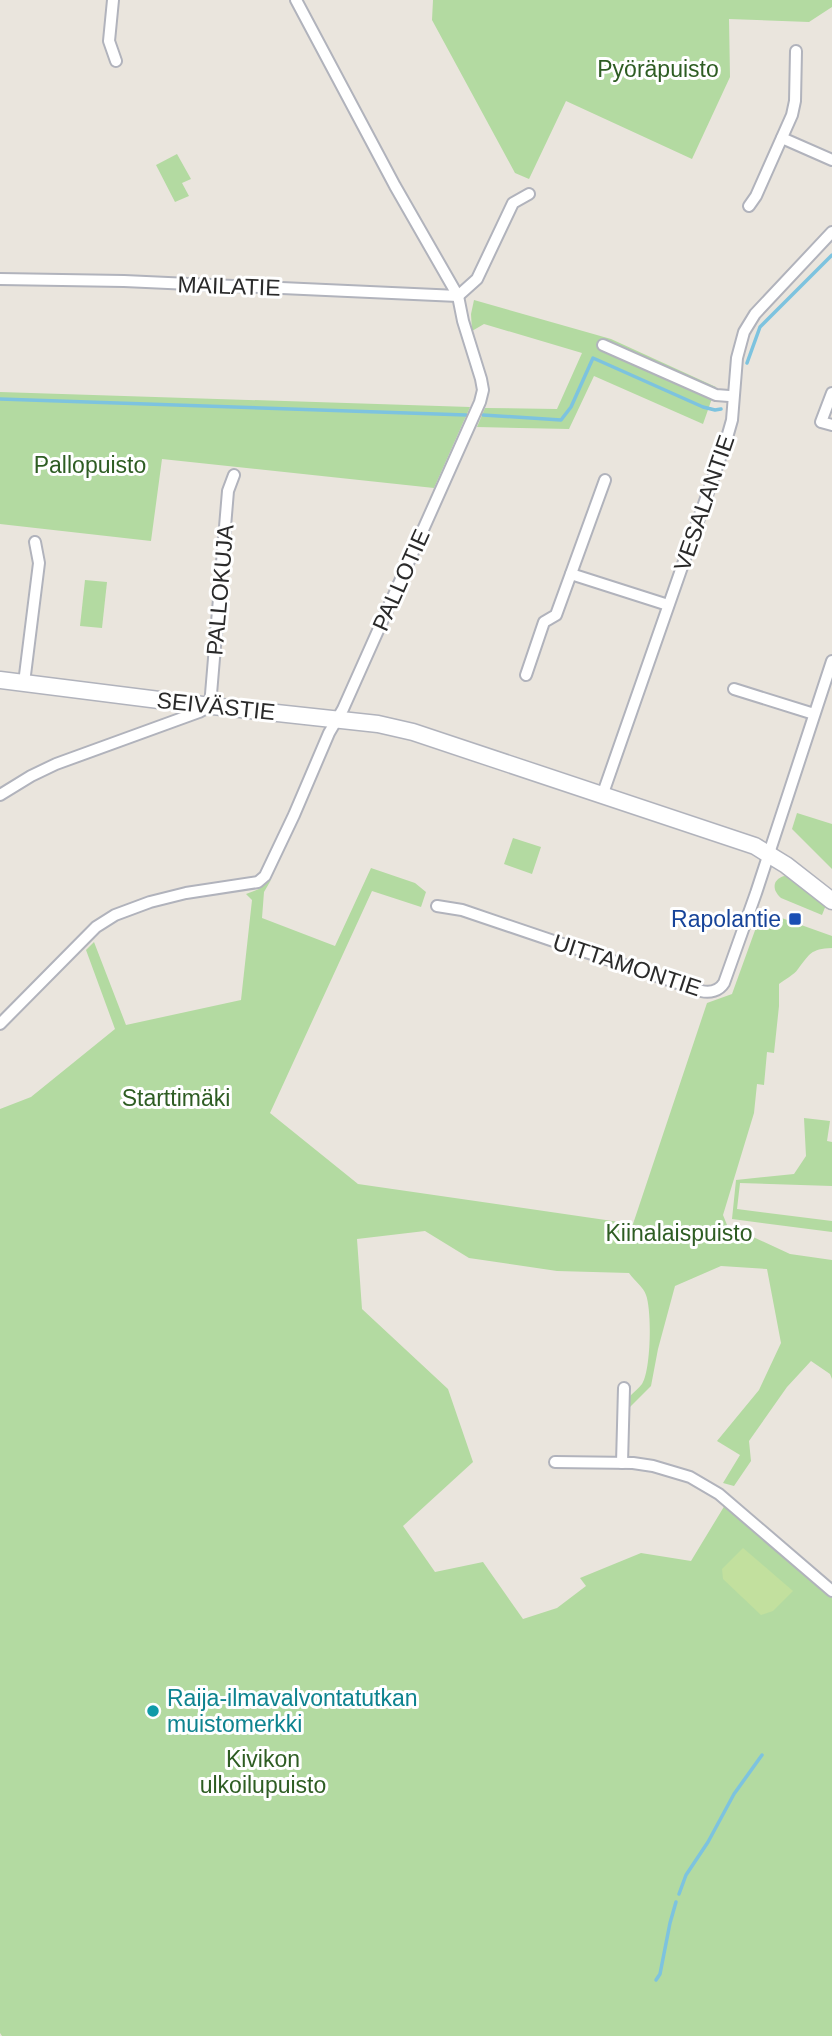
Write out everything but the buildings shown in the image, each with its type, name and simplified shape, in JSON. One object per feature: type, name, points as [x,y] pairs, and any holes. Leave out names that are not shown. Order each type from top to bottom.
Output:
[{"type":"street","points":[[113,0],[109,41],[116,61]]},
{"type":"street","name":"PALLOTIE","points":[[0,1024],[96,927],[115,915],[186,893],[258,882],[265,876],[480,402],[483,390],[481,379],[458,296],[395,186],[296,0]]},
{"type":"street","points":[[749,206],[756,196],[794,108],[796,51]]},
{"type":"street","points":[[782,138],[832,160]]},
{"type":"street","points":[[458,296],[477,279],[513,203],[529,194]]},
{"type":"street","name":"VESALANTIE","points":[[602,796],[732,420],[737,358],[744,332],[755,314],[832,232]]},
{"type":"street","name":"MAILATIE","points":[[0,279],[124,281],[458,296]]},
{"type":"street","points":[[603,345],[716,395],[729,396]]},
{"type":"street","points":[[826,424],[832,393]]},
{"type":"street","name":"PALLOKUJA","points":[[210,706],[228,491],[234,475]]},
{"type":"street","points":[[526,675],[544,622],[556,615],[605,480]]},
{"type":"street","points":[[24,683],[39,563],[35,542]]},
{"type":"street","points":[[571,574],[668,605]]},
{"type":"street","points":[[769,854],[832,661]]},
{"type":"street","name":"SEIVÄSTIE","points":[[0,680],[378,724],[413,732],[602,796]]},
{"type":"street","points":[[734,689],[814,714]]},
{"type":"street","points":[[0,795],[56,764],[210,706]]},
{"type":"street","points":[[602,796],[755,846],[786,865],[832,901]]},
{"type":"street","name":"UITTAMONTIE","points":[[437,906],[462,910],[701,991],[712,992],[724,983],[769,854]]},
{"type":"street","points":[[622,1463],[624,1388]]},
{"type":"street","points":[[555,1462],[642,1464],[674,1471],[703,1484],[744,1515],[832,1591]]},
{"type":"green space","name":"Pyöräpuisto","points":[[433,0],[832,0],[832,7],[809,22],[729,19],[730,77],[692,159],[566,101],[529,179],[515,173],[432,20]]},
{"type":"green space","points":[[177,154],[191,179],[182,183],[189,196],[175,202],[156,165]]},
{"type":"green space","points":[[474,300],[611,339],[716,387],[703,424],[594,376],[569,429],[477,427],[485,408],[557,409],[582,353],[484,324],[472,331]]},
{"type":"green space","name":"Pallopuisto","points":[[0,392],[470,407],[434,488],[162,459],[151,541],[0,524]]},
{"type":"green space","points":[[85,580],[107,582],[102,628],[80,626]]},
{"type":"green space","points":[[797,813],[832,824],[832,869],[792,829]]},
{"type":"green space","points":[[513,838],[541,847],[532,874],[504,864]]},
{"type":"green space","name":"Kivikon ulkoilupuisto","points":[[371,868],[415,883],[426,892],[421,907],[372,891],[270,1113],[358,1184],[633,1224],[707,1003],[732,994],[762,911],[832,936],[832,948],[811,953],[794,973],[779,984],[774,1053],[767,1052],[764,1085],[757,1084],[754,1113],[723,1215],[727,1225],[790,1254],[832,1260],[832,1379],[830,1374],[811,1361],[787,1387],[749,1441],[751,1461],[734,1486],[723,1483],[740,1455],[717,1441],[759,1390],[781,1343],[767,1269],[721,1266],[675,1286],[651,1386],[630,1407],[630,1396],[645,1377],[650,1326],[646,1295],[629,1273],[557,1271],[469,1258],[425,1231],[357,1239],[362,1309],[448,1389],[473,1462],[403,1526],[435,1572],[483,1562],[523,1619],[557,1608],[586,1586],[580,1578],[641,1553],[691,1561],[725,1505],[822,1586],[832,1598],[832,2036],[2,2036],[0,2033],[0,1109],[31,1097],[115,1029],[86,950],[94,942],[126,1025],[241,1000],[252,900],[246,894],[271,880],[264,892],[262,918],[335,946]]},
{"type":"green space","points":[[784,876],[790,877],[826,905],[822,915],[781,898],[775,886],[777,880]]},
{"type":"green space","points":[[804,1118],[830,1121],[827,1141],[832,1142],[832,1186],[740,1183],[737,1209],[832,1221],[832,1232],[732,1219],[736,1180],[794,1174],[806,1156]]},
{"type":"green space","points":[[743,1548],[793,1591],[773,1611],[761,1615],[723,1579],[722,1569]]},
{"type":"waterway","points":[[747,363],[760,327],[832,255]]},
{"type":"waterway","points":[[483,415],[561,420],[571,407],[593,358],[703,407],[721,409]]},
{"type":"waterway","points":[[0,399],[466,415]]},
{"type":"waterway","points":[[679,1894],[686,1875],[708,1842],[734,1794],[762,1755]]},
{"type":"waterway","points":[[656,1980],[660,1974],[676,1902]]},
{"type":"place","name":"Rapolantie","points":[[795,919]]},
{"type":"place","name":"Raija-ilmavalvontatutkan muistomerkki","points":[[153,1711]]},
{"type":"park label","name":"Starttimäki","points":[[176,1098]]},
{"type":"park label","name":"Kiinalaispuisto","points":[[679,1233]]}]
